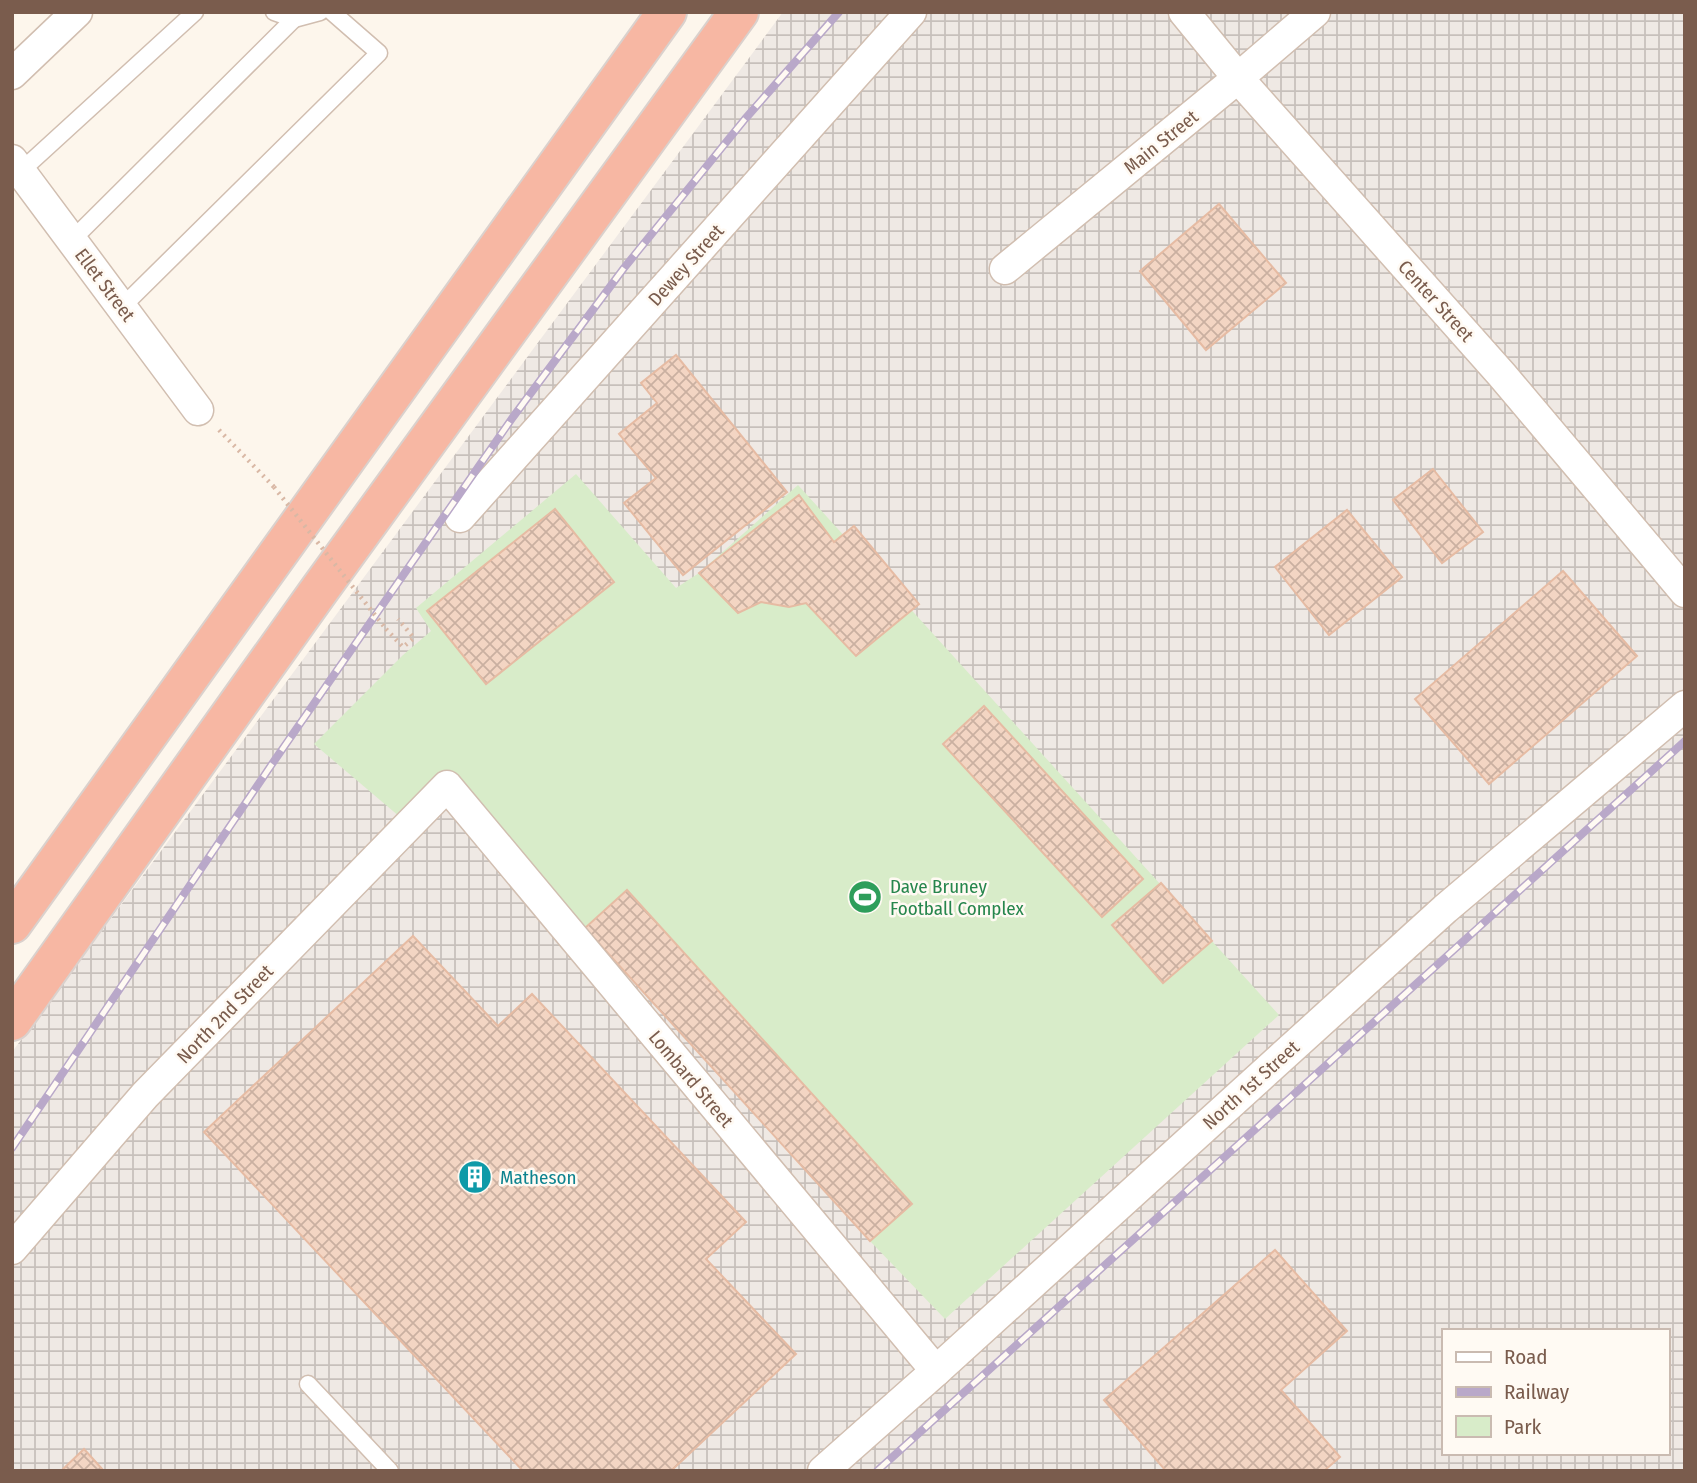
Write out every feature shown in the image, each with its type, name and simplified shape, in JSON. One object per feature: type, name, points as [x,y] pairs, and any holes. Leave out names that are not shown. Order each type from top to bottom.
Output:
[{"type":"highway","points":[[12,924],[667,12]]},
{"type":"highway","points":[[12,1021],[320,589],[739,12]]},
{"type":"street","points":[[12,74],[77,12]]},
{"type":"street","name":"Dewey Street","points":[[460,517],[911,12]]},
{"type":"street","name":"Center Street","points":[[1184,12],[1238,78],[1502,375],[1685,593]]},
{"type":"street","name":"Main Street","points":[[1005,269],[1315,12]]},
{"type":"street","name":"Ellet Street","points":[[16,166],[198,410]]},
{"type":"street","name":"North 1st Street","points":[[823,1471],[1445,909],[1685,706]]},
{"type":"street","name":"Lombard Street","points":[[447,786],[936,1371]]},
{"type":"street","name":"North 2nd Street","points":[[12,1249],[145,1095],[447,786]]},
{"type":"lane","points":[[16,166],[195,12]]},
{"type":"lane","points":[[274,12],[294,19]]},
{"type":"lane","points":[[72,240],[294,19],[320,12]]},
{"type":"lane","points":[[122,307],[379,53],[332,12]]},
{"type":"lane","points":[[308,1384],[390,1471]]},
{"type":"path","points":[[241,451],[274,487],[403,647],[414,638],[398,620]]},
{"type":"shaded area","points":[[783,12],[1685,12],[1685,1471],[12,1471],[12,1052]]},
{"type":"green space","name":"Dave Bruney Football Complex","points":[[576,474],[676,588],[699,573],[798,485],[1279,1015],[945,1319],[870,1241],[446,772],[400,817],[314,744],[403,655],[431,631],[416,608]]},
{"type":"building","points":[[1219,204],[1286,283],[1206,350],[1140,271]]},
{"type":"building","points":[[676,355],[787,492],[683,575],[624,503],[656,478],[619,434],[657,403],[641,383]]},
{"type":"building","points":[[1433,469],[1483,532],[1442,563],[1393,500]]},
{"type":"building","points":[[799,495],[834,542],[854,526],[919,604],[856,656],[806,603],[789,607],[761,602],[738,613],[699,573]]},
{"type":"building","points":[[555,509],[614,582],[486,684],[427,611]]},
{"type":"building","points":[[1347,510],[1402,577],[1329,635],[1275,567]]},
{"type":"building","points":[[1563,571],[1637,656],[1489,784],[1415,699]]},
{"type":"building","points":[[984,706],[1143,879],[1102,917],[943,744]]},
{"type":"building","points":[[1161,883],[1212,941],[1163,983],[1112,925]]},
{"type":"building","points":[[627,890],[912,1204],[870,1241],[585,928]]},
{"type":"building","name":"Matheson","points":[[413,936],[498,1026],[532,994],[746,1222],[706,1259],[796,1354],[671,1471],[523,1471],[204,1132]]},
{"type":"building","points":[[1275,1250],[1347,1331],[1281,1390],[1340,1457],[1324,1471],[1166,1471],[1104,1400]]},
{"type":"building","points":[[84,1449],[104,1471],[61,1471]]},
{"type":"railway","points":[[12,1148],[272,764],[513,417],[624,268],[745,119],[839,12]]},
{"type":"railway","points":[[877,1471],[1685,741]]},
{"type":"place","name":"Dave Bruney Football Complex","points":[[865,897]]},
{"type":"place","name":"Matheson","points":[[475,1177]]}]
